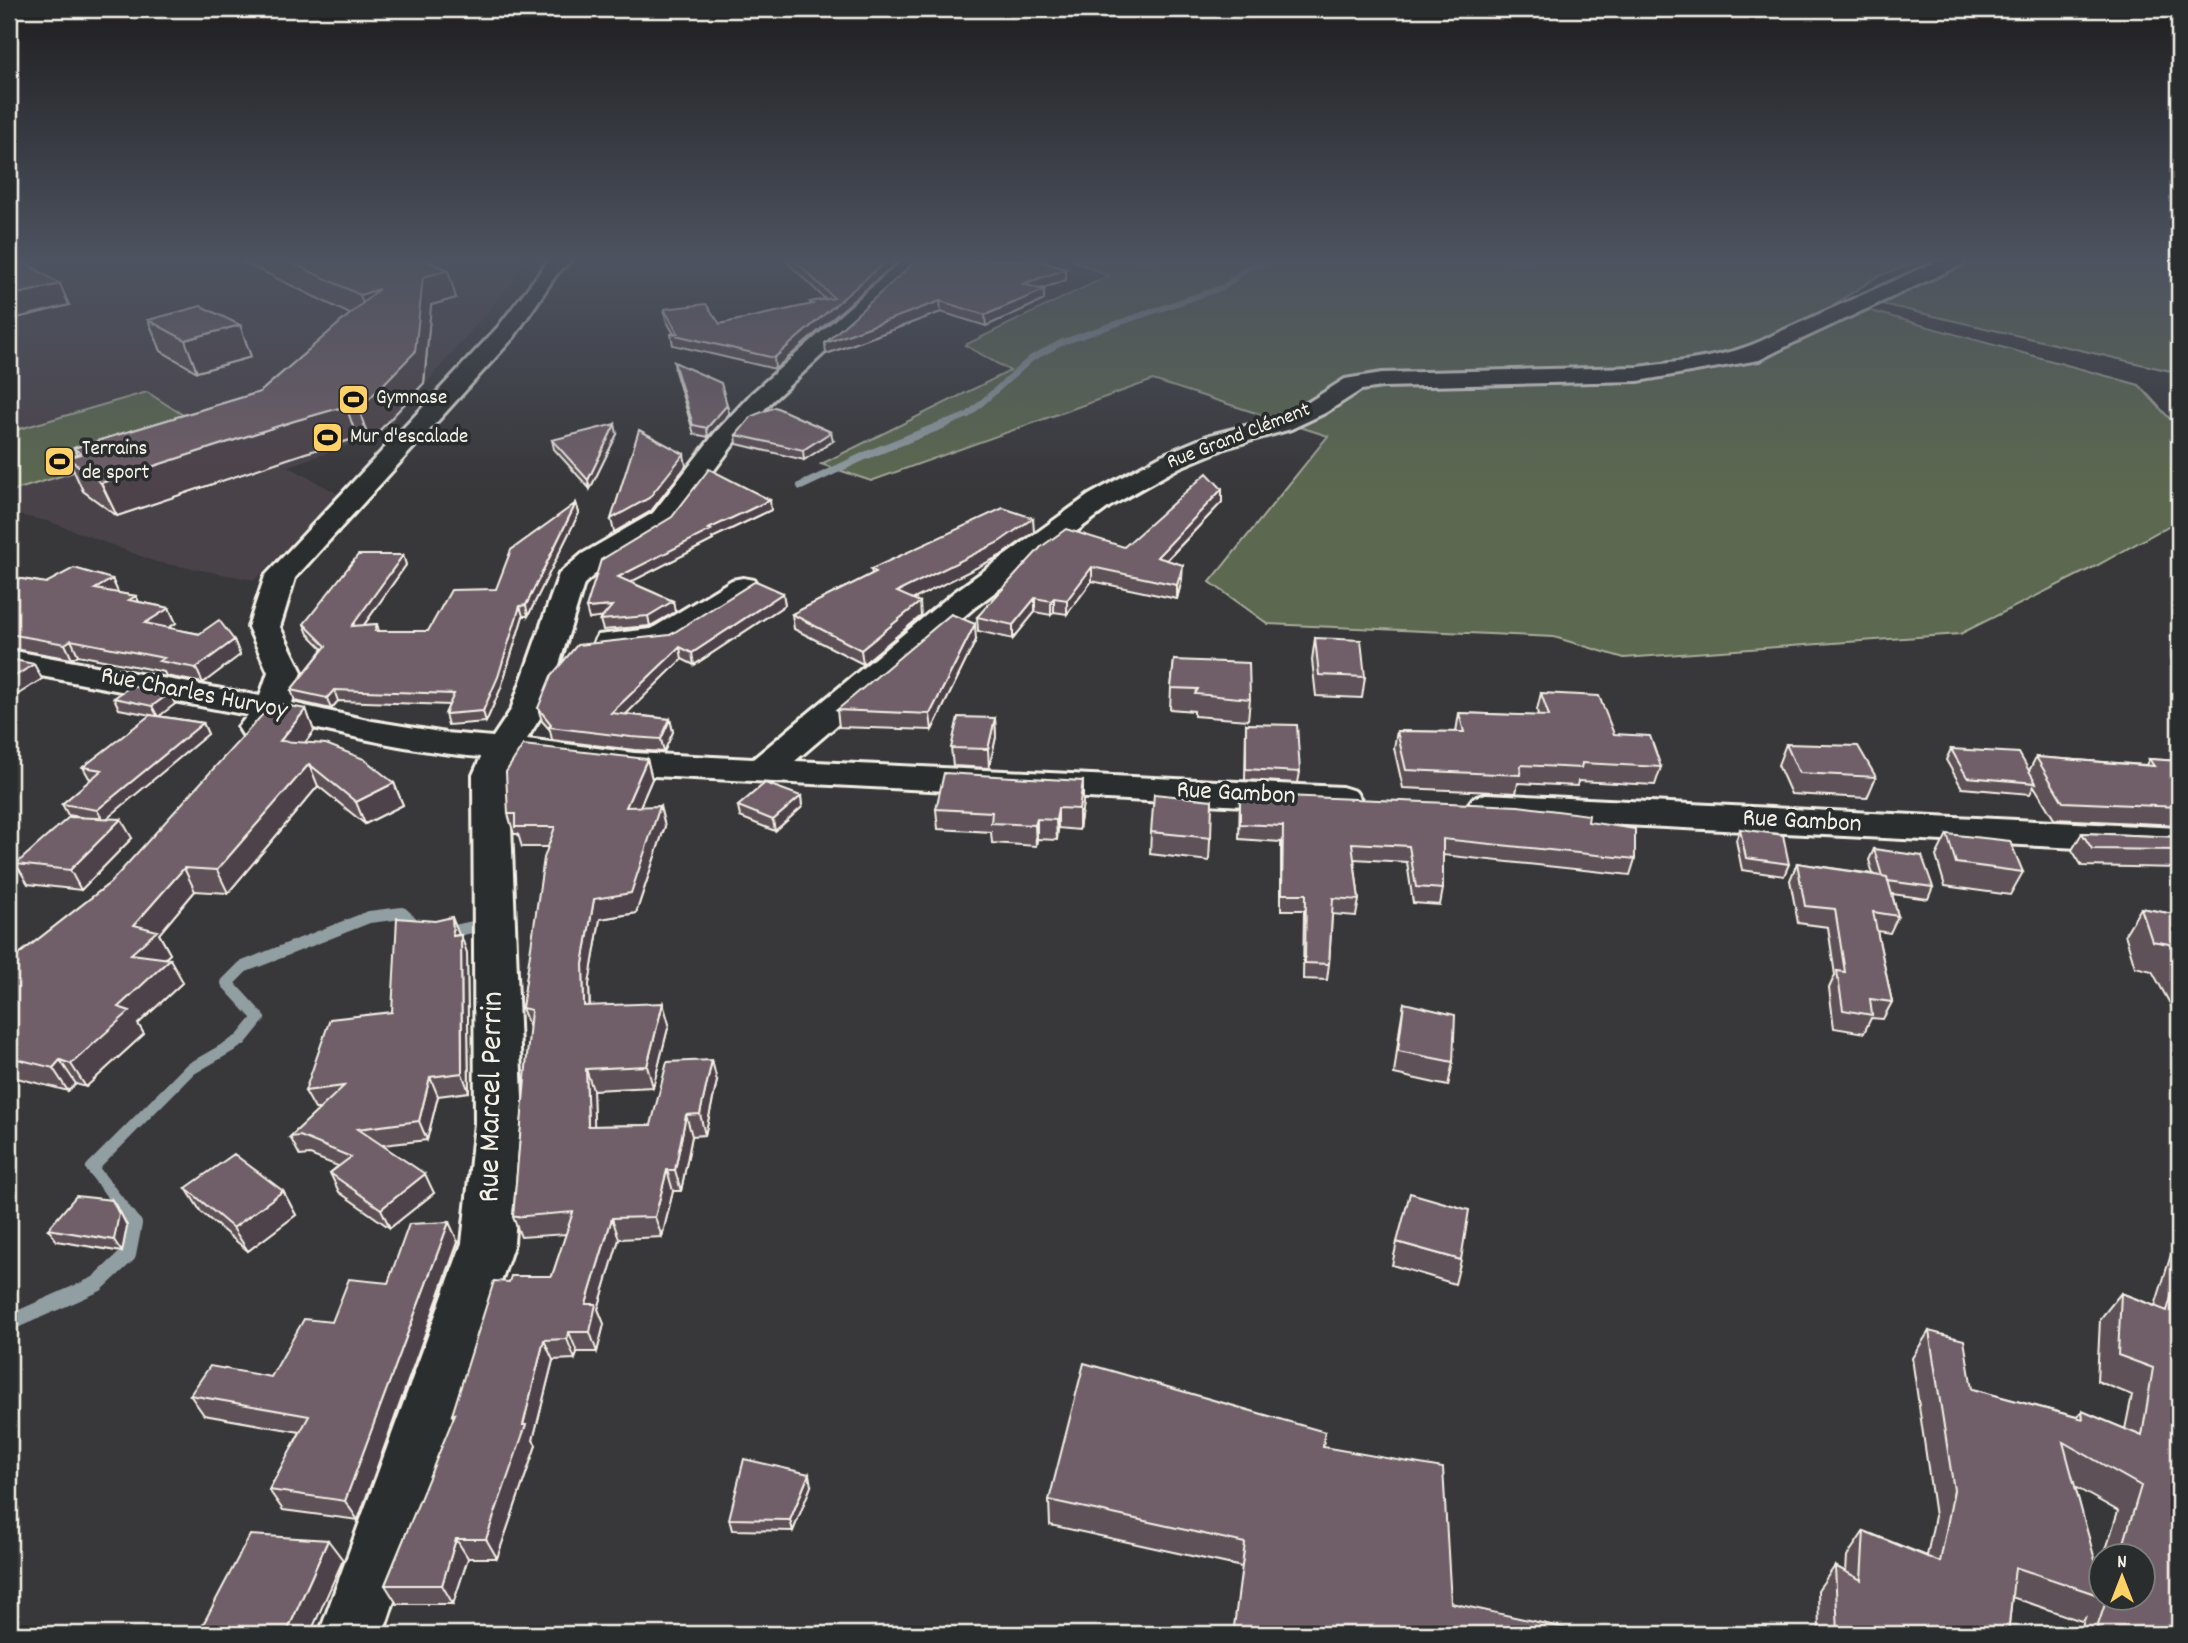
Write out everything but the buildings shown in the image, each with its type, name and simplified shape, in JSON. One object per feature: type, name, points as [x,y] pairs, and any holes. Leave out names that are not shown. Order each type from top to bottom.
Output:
[{"type":"street","points":[[235,750],[273,709],[285,673],[264,627],[280,576],[502,337]]},
{"type":"street","name":"Rue Marcel Perrin","points":[[351,1634],[488,1243],[499,1124],[491,775],[503,749],[528,710],[570,581],[593,560],[663,519],[724,439],[761,398],[829,337]]},
{"type":"street","name":"Rue Grand Clément","points":[[763,769],[964,600],[1099,501],[1183,456],[1219,441],[1282,424],[1316,408],[1354,384],[1382,380],[1638,374],[1672,370],[1759,352],[1787,337]]},
{"type":"street","points":[[549,648],[659,638],[743,587]]},
{"type":"street","name":"Rue Charles Hurvoy","points":[[9,660],[273,709],[366,731],[446,744],[503,749]]},
{"type":"street","name":"Rue Gambon","points":[[503,749],[555,752],[634,764],[1376,801]]},
{"type":"street","name":"Rue Gambon","points":[[1446,804],[2179,841]]},
{"type":"shaded area","points":[[9,337],[466,337],[382,434],[288,466],[340,495],[255,580],[156,562],[51,522],[9,513]]},
{"type":"green space","points":[[982,337],[1964,337],[2139,385],[2179,429],[2179,520],[2096,566],[1960,634],[1624,658],[1554,637],[1268,624],[1210,582],[1328,436],[1153,380],[871,481],[821,464],[1010,371],[965,345]]},
{"type":"green space","points":[[2022,337],[2179,337],[2179,373]]},
{"type":"green space","name":"Terrains de sport","points":[[147,392],[208,431],[9,492],[9,432]]},
{"type":"waterway","points":[[943,425],[968,415],[1032,358],[1079,337]]},
{"type":"waterway","points":[[801,486],[867,455],[947,423]]},
{"type":"waterway","points":[[133,1226],[134,1222],[92,1168],[189,1070],[241,1040],[259,1018],[227,983],[243,967],[369,917],[402,913],[417,927]]},
{"type":"waterway","points":[[445,933],[477,926]]},
{"type":"waterway","points":[[9,1323],[97,1284],[128,1255],[134,1224]]},
{"type":"place","name":"Gymnase","points":[[353,399]]},
{"type":"place","name":"Mur d'escalade","points":[[327,438]]},
{"type":"place","name":"Terrains de sport","points":[[59,462]]}]
